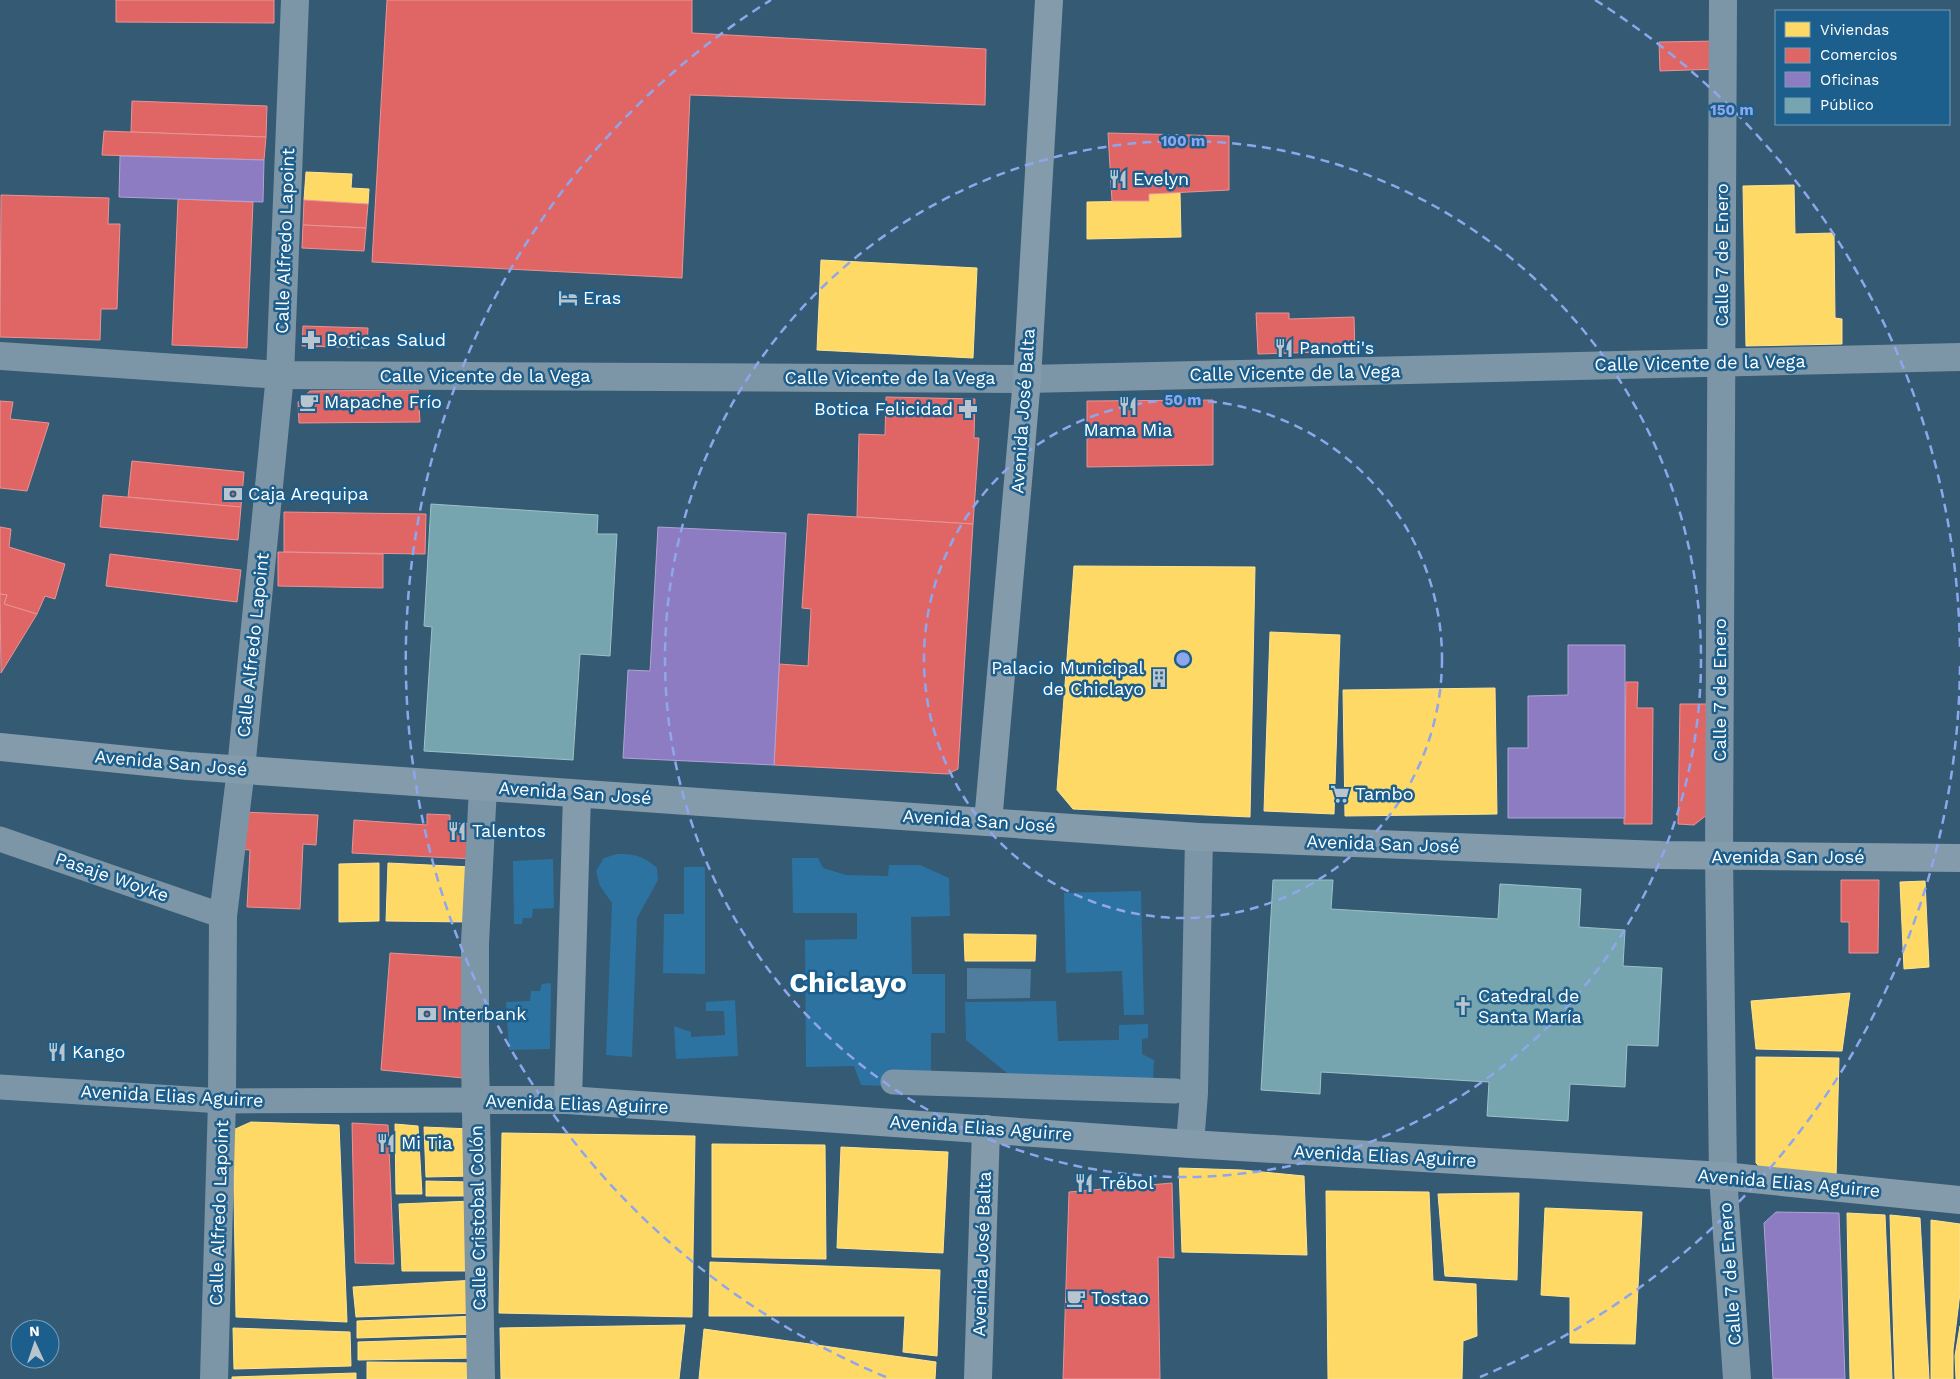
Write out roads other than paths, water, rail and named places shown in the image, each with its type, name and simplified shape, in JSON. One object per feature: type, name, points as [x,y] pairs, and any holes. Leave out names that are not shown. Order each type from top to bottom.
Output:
[{"type":"main road","name":"Avenida José Balta","points":[[988,822],[1026,379],[1049,0]]},
{"type":"main road","name":"Avenida San José","points":[[0,747],[241,769],[1198,837],[1719,856],[1960,858]]},
{"type":"main road","points":[[568,1100],[577,794]]},
{"type":"main road","name":"Avenida Elias Aguirre","points":[[568,1100],[1190,1144],[1723,1176],[1960,1200]]},
{"type":"main road","name":"Avenida José Balta","points":[[978,1379],[986,1129]]},
{"type":"street","name":"Calle Alfredo Lapoint","points":[[214,1379],[222,1101],[223,916],[241,769],[280,375],[295,0]]},
{"type":"street","name":"Calle 7 de Enero","points":[[1722,0],[1719,856],[1723,1176],[1737,1379]]},
{"type":"street","name":"Calle Vicente de la Vega","points":[[0,356],[280,375],[1026,379],[1960,357]]},
{"type":"street","name":"Calle Cristobal Colón","points":[[481,1379],[475,943],[482,787]]},
{"type":"street","points":[[1190,1144],[1194,1093],[1198,837]]},
{"type":"street","name":"Pasaje Woyke","points":[[0,839],[223,916]]},
{"type":"street","points":[[893,1082],[1174,1091]]},
{"type":"street","name":"Avenida Elias Aguirre","points":[[0,1087],[222,1101],[568,1100]]},
{"type":"place","name":"Evelyn","points":[[1118,179]]},
{"type":"place","name":"Eras","points":[[568,298]]},
{"type":"place","name":"Boticas Salud","points":[[311,340]]},
{"type":"place","name":"Panotti's","points":[[1284,348]]},
{"type":"place","name":"Mapache Frío","points":[[309,402]]},
{"type":"place","name":"Mama Mia","points":[[1128,406]]},
{"type":"place","name":"Botica Felicidad","points":[[968,409]]},
{"type":"place","name":"Caja Arequipa","points":[[233,494]]},
{"type":"place","name":"Palacio Municipal de Chiclayo","points":[[1159,678]]},
{"type":"place","name":"Tambo","points":[[1340,794]]},
{"type":"place","name":"Talentos","points":[[457,831]]},
{"type":"place","name":"Catedral de Santa María","points":[[1463,1006]]},
{"type":"place","name":"Interbank","points":[[427,1014]]},
{"type":"place","name":"Kango","points":[[57,1052]]},
{"type":"place","name":"Mi Tia","points":[[386,1143]]},
{"type":"place","name":"Trébol","points":[[1084,1183]]},
{"type":"place","name":"Tostao","points":[[1076,1298]]},
{"type":"district","name":"Chiclayo","points":[[848,982]]}]
